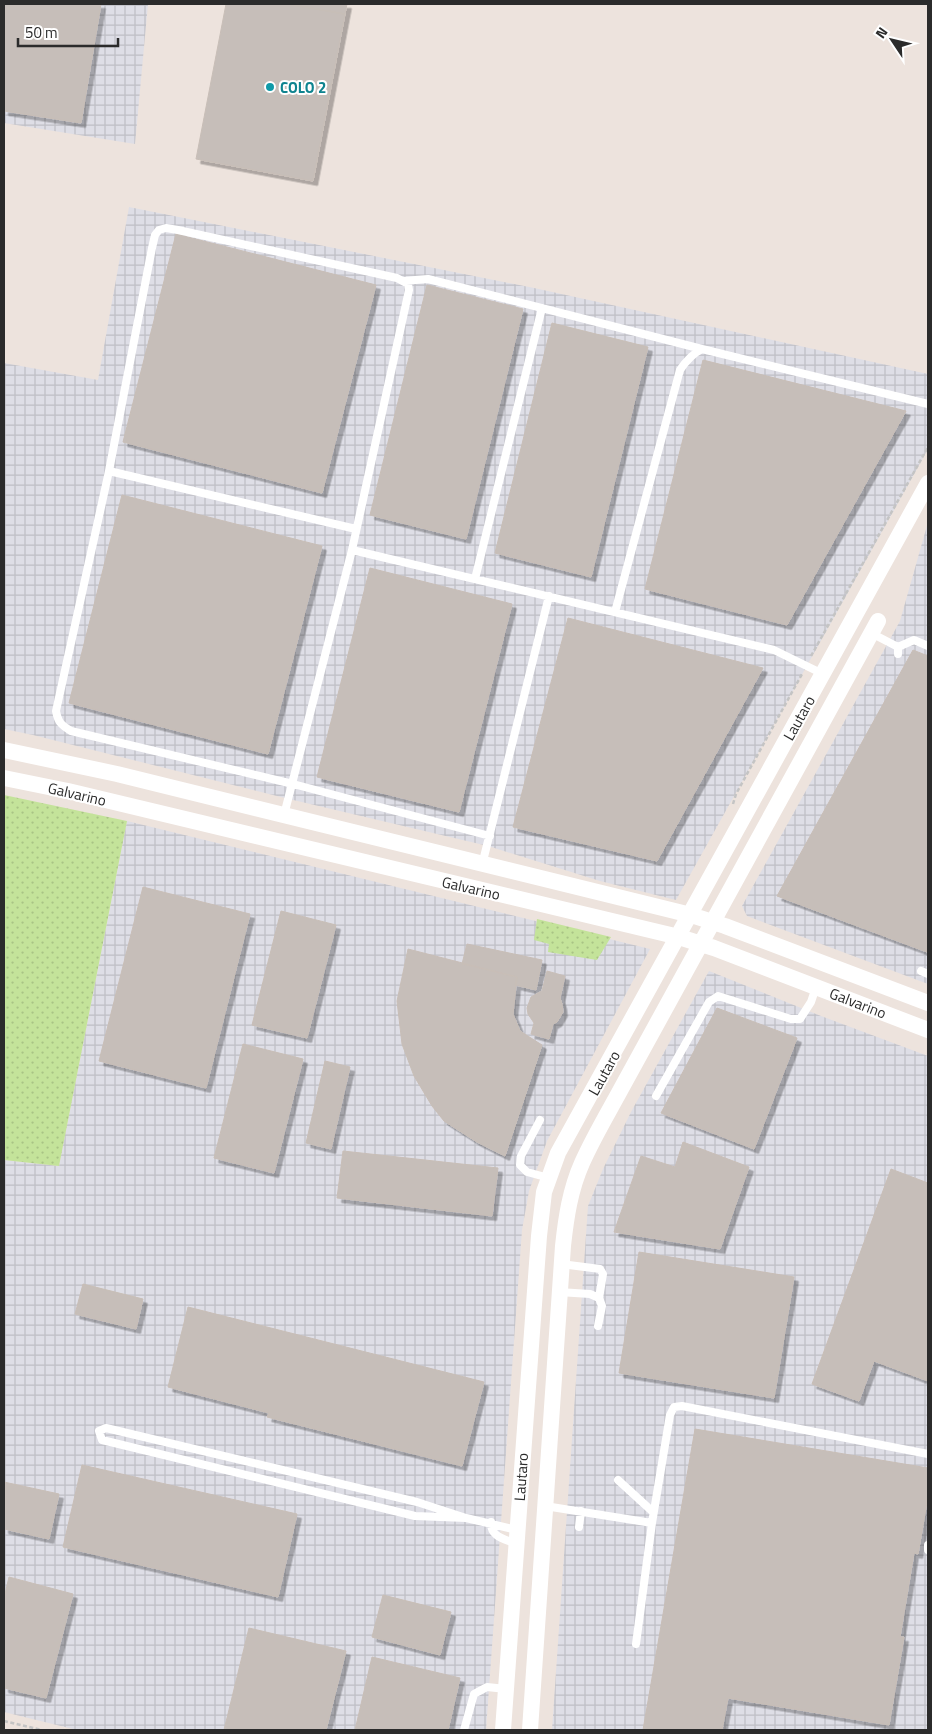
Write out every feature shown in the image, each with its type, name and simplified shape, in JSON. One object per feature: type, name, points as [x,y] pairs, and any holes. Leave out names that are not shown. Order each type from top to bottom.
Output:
[{"type":"street","name":"Lautaro","points":[[503,1730],[539,1236],[544,1192],[558,1153],[928,483]]},
{"type":"street","name":"Lautaro","points":[[530,1730],[561,1264],[568,1208],[582,1163],[875,627]]},
{"type":"street","name":"Galvarino","points":[[4,750],[116,774],[691,915],[927,999]]},
{"type":"street","name":"Galvarino","points":[[4,778],[68,791],[679,936],[702,943],[928,1030]]},
{"type":"lane","points":[[284,816],[292,784],[352,550],[409,290],[408,284],[397,278],[166,228],[158,230],[152,248],[109,471],[56,711],[61,725],[71,731],[292,784],[490,836]]},
{"type":"lane","points":[[403,281],[428,278],[702,349],[928,404]]},
{"type":"lane","points":[[474,579],[542,308]]},
{"type":"lane","points":[[615,612],[680,370],[689,357],[702,349]]},
{"type":"lane","points":[[109,471],[356,529]]},
{"type":"lane","points":[[352,550],[774,650],[823,674]]},
{"type":"lane","points":[[482,865],[549,596]]},
{"type":"lane","points":[[875,627],[898,650],[914,640],[928,646]]},
{"type":"lane","points":[[656,1096],[710,1002],[718,996],[791,1019],[800,1019],[811,1002],[816,987]]},
{"type":"lane","points":[[540,1120],[521,1156],[520,1165],[526,1172],[549,1178]]},
{"type":"lane","points":[[561,1264],[600,1268],[603,1274],[599,1298],[602,1306],[598,1326]]},
{"type":"lane","points":[[560,1292],[590,1294],[599,1298]]},
{"type":"lane","points":[[636,1644],[652,1523],[670,1415],[674,1406],[928,1454]]},
{"type":"lane","points":[[466,1518],[415,1516],[102,1440],[99,1431],[106,1428],[126,1432],[417,1502],[466,1518],[491,1523],[517,1537]]},
{"type":"lane","points":[[618,1480],[654,1512]]},
{"type":"lane","points":[[546,1506],[652,1523]]},
{"type":"lane","points":[[579,1527],[582,1511]]},
{"type":"lane","points":[[491,1523],[494,1535],[517,1537]]},
{"type":"lane","points":[[464,1730],[474,1694],[487,1687],[506,1689]]},
{"type":"path","points":[[733,805],[736,794],[928,447]]},
{"type":"path","points":[[4,1721],[42,1730]]},
{"type":"shaded area","points":[[4,4],[148,4],[135,144],[4,123]]},
{"type":"shaded area","points":[[129,207],[534,288],[928,374],[928,449],[676,900],[600,881],[488,846],[4,729],[4,363],[98,380]]},
{"type":"shaded area","points":[[928,522],[928,984],[747,916],[742,906],[900,621]]},
{"type":"shaded area","points":[[127,821],[650,949],[547,1141],[529,1191],[522,1230],[486,1730],[77,1730],[4,1712],[4,1160],[59,1166]]},
{"type":"shaded area","points":[[709,971],[928,1056],[928,1730],[552,1730],[588,1206],[603,1169],[631,1112]]},
{"type":"green space","points":[[4,795],[127,821],[59,1166],[4,1160]]},
{"type":"green space","points":[[537,919],[611,937],[597,960],[548,952],[549,944],[534,940]]},
{"type":"building","points":[[4,4],[101,4],[81,123],[4,111]]},
{"type":"building","name":"COLO 2","points":[[226,4],[288,4],[345,14],[313,181],[196,159]]},
{"type":"building","points":[[288,4],[347,4],[345,14]]},
{"type":"building","points":[[176,234],[376,285],[322,493],[123,442]]},
{"type":"building","points":[[427,285],[523,309],[466,539],[370,515]]},
{"type":"building","points":[[552,323],[648,347],[591,577],[495,553]]},
{"type":"building","points":[[703,360],[906,411],[787,625],[645,589]]},
{"type":"building","points":[[122,495],[322,546],[268,754],[69,703]]},
{"type":"building","points":[[370,568],[512,604],[459,812],[317,777]]},
{"type":"building","points":[[568,618],[763,668],[657,861],[513,827]]},
{"type":"building","points":[[913,650],[928,656],[927,952],[777,896]]},
{"type":"building","points":[[143,887],[250,914],[206,1088],[99,1061]]},
{"type":"building","points":[[281,911],[336,925],[307,1038],[252,1025]]},
{"type":"building","points":[[467,944],[542,960],[536,990],[515,985],[517,977],[462,964]]},
{"type":"building","points":[[408,949],[517,977],[513,1014],[520,1031],[542,1045],[505,1156],[477,1142],[444,1121],[432,1106],[414,1076],[402,1044],[397,1001]]},
{"type":"building","points":[[547,971],[565,976],[560,998],[563,1012],[557,1022],[553,1024],[549,1039],[531,1034],[534,1023],[528,1014],[527,1008],[531,997],[542,991]]},
{"type":"building","points":[[717,1008],[797,1038],[754,1149],[661,1113]]},
{"type":"building","points":[[243,1044],[303,1059],[274,1173],[214,1158]]},
{"type":"building","points":[[325,1061],[350,1067],[331,1149],[306,1143]]},
{"type":"building","points":[[683,1142],[749,1167],[720,1249],[614,1232],[641,1156],[675,1167]]},
{"type":"building","points":[[343,1151],[498,1168],[492,1216],[337,1198]]},
{"type":"building","points":[[891,1169],[928,1183],[928,1381],[874,1361],[859,1401],[812,1384]]},
{"type":"building","points":[[639,1252],[794,1277],[774,1398],[619,1373]]},
{"type":"building","points":[[83,1284],[143,1299],[136,1329],[75,1314]]},
{"type":"building","points":[[188,1307],[484,1382],[462,1466],[267,1417],[269,1413],[168,1387]]},
{"type":"building","points":[[695,1429],[928,1468],[928,1496],[918,1554],[914,1553],[900,1637],[904,1637],[889,1725],[728,1698],[722,1730],[643,1730]]},
{"type":"building","points":[[82,1465],[297,1514],[278,1597],[63,1547]]},
{"type":"building","points":[[4,1482],[59,1494],[49,1539],[4,1529]]},
{"type":"building","points":[[9,1577],[73,1594],[46,1698],[4,1688],[4,1598]]},
{"type":"building","points":[[383,1595],[451,1612],[440,1655],[372,1637]]},
{"type":"building","points":[[249,1628],[346,1651],[326,1730],[224,1730]]},
{"type":"building","points":[[372,1657],[460,1678],[448,1730],[355,1730]]},
{"type":"place","name":"COLO 2","points":[[270,87]]}]
